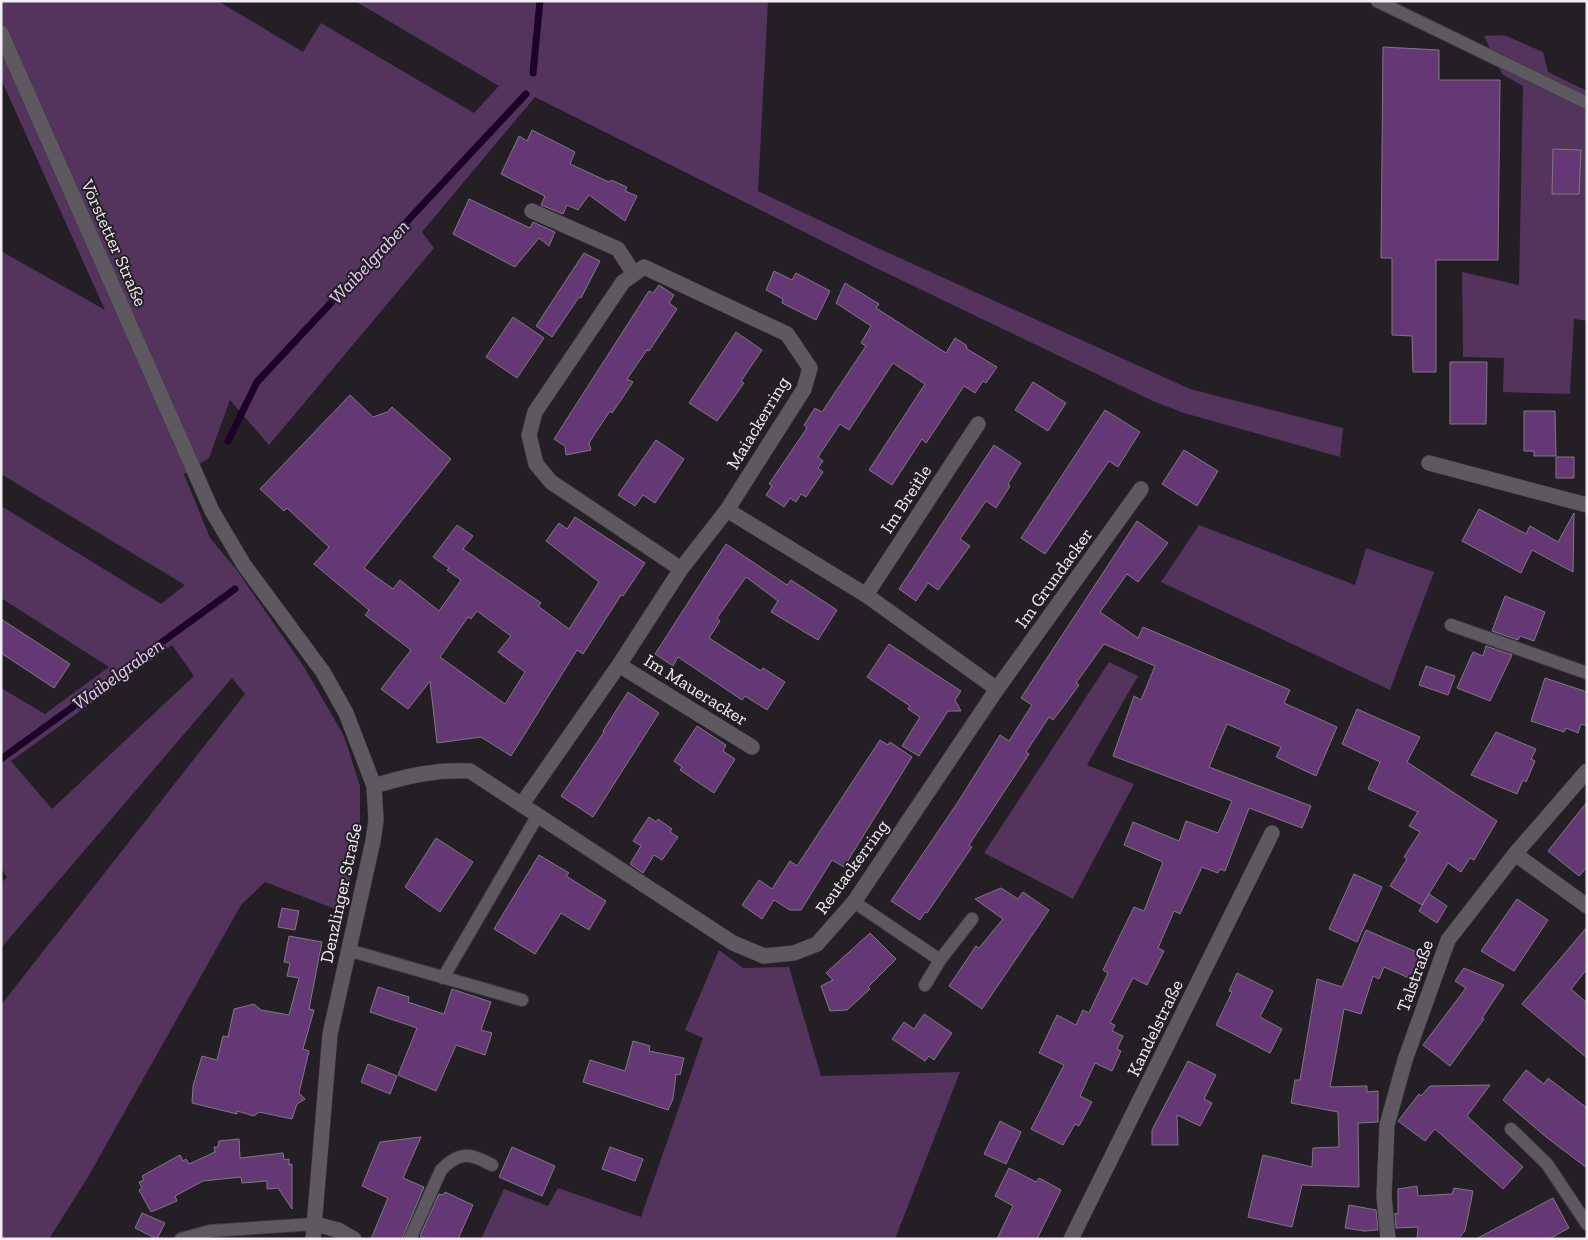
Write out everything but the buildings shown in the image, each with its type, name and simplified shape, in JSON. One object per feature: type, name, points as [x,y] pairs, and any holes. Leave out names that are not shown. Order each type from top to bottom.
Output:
[{"type":"street","name":"Vörstetter Straße","points":[[1,33],[192,468]]},
{"type":"street","points":[[532,211],[618,249],[634,274],[623,282],[597,318],[536,412],[530,435],[536,464],[551,482],[681,569]]},
{"type":"street","name":"Maiackerring","points":[[522,804],[619,665],[681,569],[727,510],[804,389],[810,368],[787,334],[644,267],[634,274]]},
{"type":"street","name":"Im Breitle","points":[[866,595],[978,424]]},
{"type":"street","points":[[1429,463],[1587,504]]},
{"type":"street","name":"Denzlinger Straße","points":[[192,468],[212,511],[244,565],[323,672],[346,713],[363,753],[374,786],[376,820],[373,841],[330,1034],[314,1231]]},
{"type":"street","name":"Im Grundacker","points":[[997,690],[1141,489]]},
{"type":"street","points":[[727,510],[866,595],[997,690]]},
{"type":"street","name":"Im Maueracker","points":[[619,665],[752,747]]},
{"type":"street","name":"Reutackerring","points":[[374,786],[407,776],[442,770],[470,771],[702,925],[733,943],[764,956],[794,953],[817,944],[854,902],[997,690]]},
{"type":"street","name":"Talstraße","points":[[1388,1239],[1384,1196],[1387,1125],[1405,1060],[1448,940],[1515,854],[1587,770]]},
{"type":"street","name":"Kandelstraße","points":[[1071,1239],[1272,833]]},
{"type":"street","points":[[1515,854],[1587,906]]},
{"type":"street","points":[[314,1231],[338,1230],[354,1239]]},
{"type":"lane","points":[[1377,1],[1587,103]]},
{"type":"lane","points":[[1451,624],[1587,673]]},
{"type":"lane","points":[[443,978],[538,815]]},
{"type":"lane","points":[[854,902],[940,960]]},
{"type":"lane","points":[[925,985],[940,960],[972,920]]},
{"type":"lane","points":[[348,950],[522,1000]]},
{"type":"lane","points":[[1511,1129],[1547,1164],[1587,1224]]},
{"type":"lane","points":[[410,1239],[441,1170],[449,1161],[456,1156],[468,1156],[480,1158],[492,1165]]},
{"type":"lane","points":[[181,1239],[210,1231],[314,1231]]},
{"type":"shaded area","points":[[1,1],[218,1],[303,52],[321,23],[474,113],[499,86],[355,1],[768,1],[758,191],[882,250],[1190,389],[1343,428],[1340,457],[1184,413],[1155,402],[874,267],[535,97],[422,232],[434,248],[269,445],[230,400],[209,458],[184,474],[210,538],[236,569],[304,667],[344,736],[360,786],[360,828],[343,912],[265,882],[241,905],[88,1177],[49,1239],[1,1239],[1,1005],[245,694],[232,678],[1,948],[1,883],[7,877],[1,868],[1,688],[45,714],[109,667],[1,598],[1,506],[161,604],[185,585],[1,474],[1,251],[105,310],[1,79]],"holes":[[[172,645],[194,676],[52,809],[11,761]]]},
{"type":"shaded area","points":[[1504,35],[1543,52],[1548,72],[1587,91],[1587,321],[1574,319],[1570,394],[1503,392],[1504,358],[1463,357],[1462,272],[1519,285],[1523,86],[1502,74],[1484,36]]},
{"type":"shaded area","points":[[1199,525],[1355,585],[1366,548],[1434,572],[1390,690],[1161,582]]},
{"type":"shaded area","points":[[1109,662],[1138,676],[1087,765],[1134,784],[1073,899],[984,853]]},
{"type":"shaded area","points":[[719,950],[743,968],[789,967],[821,1076],[960,1072],[895,1239],[481,1239],[504,1189],[548,1206],[558,1188],[641,1217],[703,1038],[685,1030]]},
{"type":"waterway","name":"Waibelgraben","points":[[533,73],[540,1]]},
{"type":"waterway","name":"Waibelgraben","points":[[228,441],[257,382],[526,94]]},
{"type":"waterway","name":"Waibelgraben","points":[[1,759],[235,589]]}]
